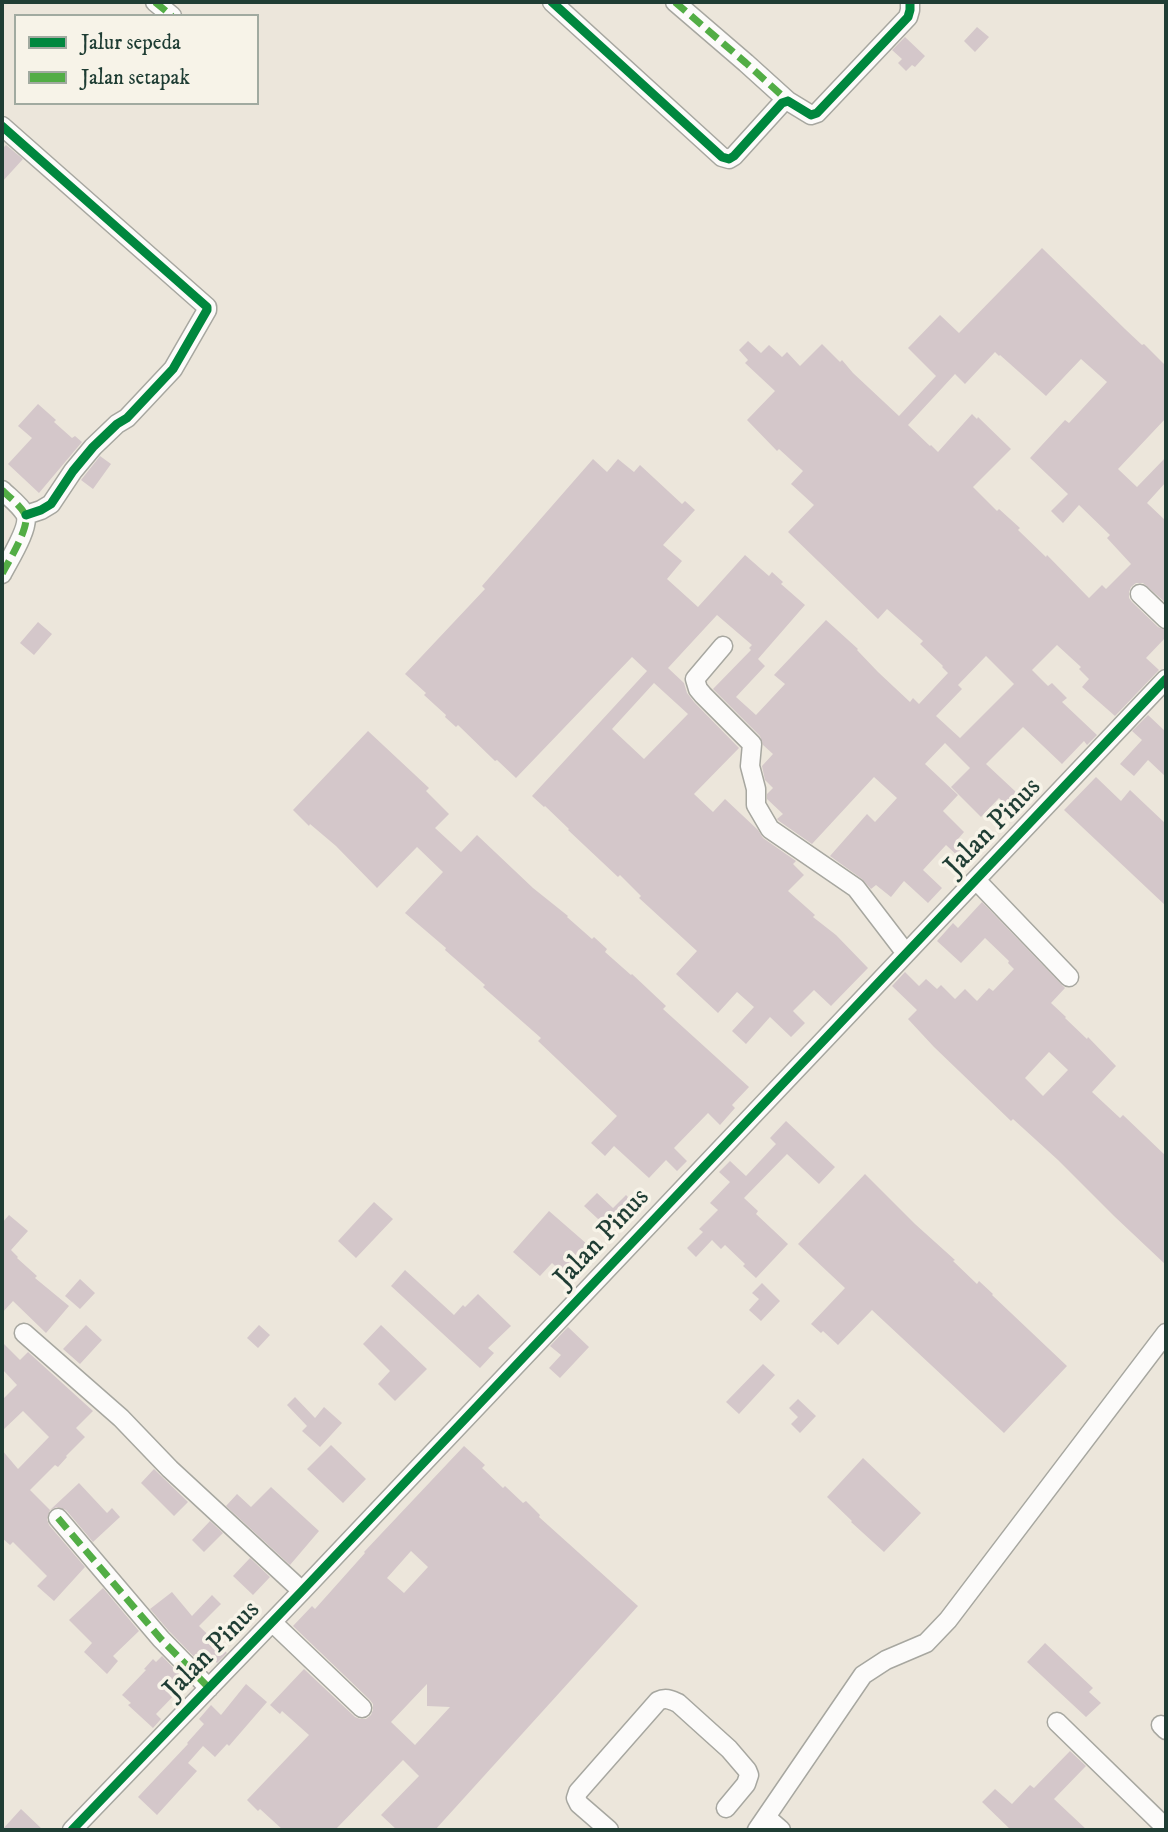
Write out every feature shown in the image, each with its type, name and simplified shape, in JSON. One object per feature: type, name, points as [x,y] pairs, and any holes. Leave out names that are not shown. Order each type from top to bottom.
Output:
[{"type":"street","points":[[155,2],[170,14]]},
{"type":"street","points":[[552,2],[725,159],[734,156],[778,107],[788,101]]},
{"type":"street","points":[[675,2],[788,101],[811,115],[817,113],[908,17],[910,2]]},
{"type":"street","points":[[2,126],[207,307],[173,369],[127,418],[93,447],[51,504],[26,515]]},
{"type":"street","points":[[2,490],[26,515],[26,526],[2,574]]},
{"type":"street","points":[[1140,594],[1166,619]]},
{"type":"street","points":[[723,646],[695,679],[703,695],[752,744],[750,766],[757,805],[770,830],[856,888],[905,952]]},
{"type":"street","name":"Jalan Pinus","points":[[72,1830],[302,1591],[1166,678]]},
{"type":"street","points":[[976,880],[1069,977]]},
{"type":"street","points":[[24,1333],[121,1418],[170,1469],[302,1591]]},
{"type":"street","points":[[781,1830],[762,1824],[863,1675],[886,1660],[926,1643],[948,1620],[1166,1333]]},
{"type":"street","points":[[58,1518],[161,1639],[209,1688]]},
{"type":"street","points":[[272,1622],[362,1708]]},
{"type":"street","points":[[609,1830],[579,1804],[576,1798],[578,1792],[662,1699],[678,1703],[729,1749],[747,1770],[746,1784],[726,1808]]},
{"type":"street","points":[[1058,1722],[1166,1828]]},
{"type":"building","points":[[977,27],[989,37],[975,52],[964,41]]},
{"type":"building","points":[[905,37],[925,56],[915,67],[912,65],[906,71],[898,63],[902,59],[892,50]]},
{"type":"building","points":[[6,145],[23,159],[2,182],[2,149]]},
{"type":"building","points":[[1042,248],[1166,366],[1166,418],[1118,469],[1137,487],[1166,457],[1166,482],[1147,503],[1166,521],[1166,603],[1143,583],[1136,583],[1129,592],[1132,602],[1158,627],[1166,630],[1166,637],[1146,658],[1159,670],[1115,716],[1082,687],[1089,679],[1079,669],[1081,667],[1057,645],[1032,670],[1048,686],[1052,683],[1067,698],[1062,702],[1097,735],[1087,745],[1084,741],[1062,764],[1023,727],[986,764],[1016,792],[1005,804],[999,798],[981,817],[951,787],[970,768],[945,743],[925,764],[958,795],[943,811],[964,832],[958,839],[969,849],[960,858],[946,845],[923,870],[942,888],[928,903],[904,881],[891,897],[876,885],[871,889],[862,879],[830,856],[867,814],[875,822],[897,798],[874,777],[812,844],[777,819],[783,814],[767,799],[767,794],[773,788],[765,780],[762,766],[773,754],[763,745],[760,736],[713,689],[751,650],[749,648],[752,645],[717,615],[668,668],[684,683],[694,702],[739,748],[694,794],[713,812],[725,799],[763,838],[796,861],[793,864],[804,875],[788,891],[868,968],[831,1006],[814,990],[793,1011],[805,1023],[791,1037],[770,1017],[746,1044],[732,1031],[754,1007],[737,992],[718,1013],[676,974],[697,951],[639,898],[641,896],[620,875],[618,877],[532,796],[647,671],[632,657],[516,778],[458,725],[456,727],[445,717],[446,715],[424,695],[426,693],[405,674],[485,589],[482,586],[593,459],[607,472],[618,459],[634,472],[640,465],[682,504],[685,501],[695,510],[663,545],[682,561],[667,579],[698,607],[745,555],[769,576],[772,572],[783,582],[781,584],[805,605],[758,659],[765,666],[736,697],[756,715],[785,684],[774,675],[826,620],[910,702],[913,698],[919,704],[948,673],[920,644],[923,641],[887,609],[878,619],[788,532],[814,505],[791,484],[803,471],[779,449],[777,451],[747,420],[775,391],[745,363],[748,360],[739,350],[748,341],[761,353],[769,345],[782,357],[787,352],[800,366],[822,344],[899,416],[936,376],[908,348],[940,315],[959,333]],"holes":[[[995,352],[1046,396],[1081,359],[1107,382],[1069,423],[1065,420],[1030,458],[1068,494],[1051,511],[1063,523],[1079,505],[1110,535],[1107,538],[1131,564],[1106,589],[1102,585],[1089,598],[1018,530],[1020,528],[999,509],[997,511],[973,487],[1011,449],[978,417],[977,419],[972,414],[938,452],[908,425],[955,374],[965,384]],[[986,656],[1014,684],[960,738],[936,716],[962,689],[958,685]],[[654,683],[688,714],[644,759],[612,729]]]},
{"type":"building","points":[[38,404],[72,438],[75,436],[82,442],[39,493],[8,464],[32,438],[18,426]]},
{"type":"building","points":[[100,456],[111,464],[93,489],[81,480]]},
{"type":"building","points":[[38,622],[52,634],[34,655],[20,643]]},
{"type":"building","points":[[1148,715],[1166,732],[1166,777],[1148,760],[1134,776],[1120,764],[1142,740],[1132,731]]},
{"type":"building","points":[[368,731],[429,788],[426,791],[449,814],[435,828],[461,852],[477,835],[533,888],[607,949],[605,952],[666,1006],[663,1009],[749,1087],[732,1105],[735,1108],[720,1125],[708,1113],[674,1148],[687,1161],[677,1171],[666,1160],[649,1178],[614,1146],[605,1156],[591,1143],[617,1116],[538,1041],[541,1038],[405,913],[443,872],[417,847],[377,888],[336,846],[293,810]]},
{"type":"building","points":[[1096,777],[1121,801],[1130,790],[1166,824],[1166,906],[1064,810]]},
{"type":"building","points":[[982,902],[1065,988],[1051,1003],[1116,1066],[1092,1092],[1120,1118],[1123,1115],[1166,1156],[1166,1265],[1058,1160],[1013,1119],[1011,1121],[908,1019],[917,1010],[892,986],[905,972],[919,986],[926,979],[937,989],[941,985],[955,999],[965,989],[977,1001],[989,988],[993,991],[1014,969],[985,938],[961,963],[937,941],[953,923],[958,928]],"holes":[[[1049,1052],[1068,1070],[1043,1096],[1025,1078]]]},
{"type":"building","points":[[786,1121],[835,1167],[819,1184],[787,1154],[744,1198],[758,1211],[756,1214],[788,1244],[756,1278],[725,1245],[721,1249],[712,1240],[696,1257],[687,1248],[703,1232],[699,1229],[718,1210],[710,1203],[730,1182],[719,1172],[730,1161],[746,1176],[776,1144],[770,1138]]},
{"type":"building","points":[[865,1174],[977,1284],[979,1281],[1067,1366],[1004,1433],[872,1310],[838,1345],[811,1324],[845,1288],[798,1244]]},
{"type":"building","points":[[597,1193],[613,1208],[626,1195],[638,1207],[611,1231],[584,1206]]},
{"type":"building","points":[[374,1202],[393,1219],[356,1258],[338,1241]]},
{"type":"building","points":[[549,1211],[595,1251],[579,1270],[577,1268],[568,1278],[552,1263],[540,1276],[513,1252]]},
{"type":"building","points":[[9,1215],[28,1231],[11,1250],[37,1276],[35,1278],[69,1306],[46,1333],[13,1301],[2,1313],[2,1223]]},
{"type":"building","points":[[405,1270],[454,1315],[478,1294],[511,1326],[488,1348],[494,1353],[480,1368],[391,1286]]},
{"type":"building","points":[[80,1279],[95,1293],[80,1309],[65,1296]]},
{"type":"building","points":[[762,1283],[780,1301],[761,1321],[749,1310],[759,1299],[752,1293]]},
{"type":"building","points":[[86,1325],[102,1340],[80,1364],[63,1349]]},
{"type":"building","points":[[259,1325],[270,1335],[258,1348],[247,1338]]},
{"type":"building","points":[[381,1325],[427,1369],[395,1401],[378,1384],[390,1371],[363,1344]]},
{"type":"building","points":[[568,1327],[589,1347],[560,1378],[549,1368],[561,1355],[550,1346]]},
{"type":"building","points":[[2,1342],[20,1360],[28,1352],[93,1411],[76,1428],[85,1437],[58,1467],[55,1465],[30,1490],[50,1510],[47,1519],[49,1525],[85,1567],[54,1601],[37,1586],[47,1576],[13,1542],[10,1545],[2,1538],[2,1450],[18,1469],[49,1437],[23,1411],[2,1431],[2,1400],[17,1385],[2,1369]]},
{"type":"building","points":[[763,1364],[775,1375],[739,1414],[726,1402]]},
{"type":"building","points":[[295,1397],[315,1418],[324,1407],[342,1423],[320,1447],[302,1431],[307,1426],[287,1405]]},
{"type":"building","points":[[798,1399],[816,1416],[800,1433],[791,1424],[798,1417],[789,1408]]},
{"type":"building","points":[[331,1445],[366,1479],[343,1503],[307,1469]]},
{"type":"building","points":[[464,1446],[485,1465],[482,1468],[503,1488],[505,1486],[523,1503],[526,1501],[539,1517],[638,1606],[435,1830],[397,1830],[381,1815],[419,1776],[403,1760],[335,1830],[283,1830],[247,1800],[309,1735],[282,1711],[280,1714],[270,1705],[304,1669],[355,1717],[366,1719],[373,1710],[370,1700],[293,1626],[312,1606],[315,1609],[364,1552]],"holes":[[[411,1551],[428,1567],[404,1593],[387,1578]],[[427,1684],[427,1706],[450,1707],[415,1745],[391,1722]]]},
{"type":"building","points":[[863,1458],[921,1513],[884,1552],[827,1497]]},
{"type":"building","points":[[154,1469],[188,1502],[174,1516],[141,1483]]},
{"type":"building","points":[[79,1483],[107,1513],[112,1508],[120,1517],[93,1542],[66,1510],[57,1507],[50,1510]]},
{"type":"building","points":[[271,1487],[319,1531],[290,1565],[226,1506],[237,1494],[251,1507]]},
{"type":"building","points":[[210,1521],[223,1533],[204,1552],[192,1540]]},
{"type":"building","points":[[250,1558],[270,1577],[253,1595],[233,1576]]},
{"type":"building","points":[[103,1588],[139,1631],[113,1656],[118,1661],[107,1674],[84,1652],[92,1643],[69,1620]]},
{"type":"building","points":[[172,1592],[192,1616],[212,1595],[221,1604],[199,1626],[227,1653],[206,1669],[150,1609]]},
{"type":"building","points":[[1045,1643],[1093,1688],[1089,1692],[1101,1703],[1086,1717],[1027,1662]]},
{"type":"building","points":[[162,1656],[187,1682],[156,1714],[161,1719],[153,1728],[128,1705],[131,1703],[122,1695],[153,1659],[156,1662]]},
{"type":"building","points":[[246,1684],[267,1702],[229,1746],[227,1744],[215,1757],[203,1746],[188,1763],[197,1771],[157,1815],[138,1797],[204,1724],[199,1719],[211,1705],[221,1715]]},
{"type":"building","points":[[1070,1751],[1086,1766],[1054,1799],[1087,1830],[1011,1830],[982,1802],[995,1789],[1012,1804],[1030,1785],[1034,1788]]},
{"type":"building","points":[[21,1809],[43,1830],[2,1830]]},
{"type":"marked path","points":[[155,2],[170,14]]},
{"type":"marked path","points":[[675,2],[788,101]]},
{"type":"marked path","points":[[2,490],[20,507],[26,520],[22,535],[2,574]]},
{"type":"marked path","points":[[58,1518],[161,1639],[209,1688]]},
{"type":"cycle path","points":[[552,2],[722,157],[729,159],[782,103],[788,101],[811,115],[817,113],[908,17],[910,2]]},
{"type":"cycle path","points":[[2,126],[207,307],[173,369],[127,418],[93,447],[51,504],[26,515]]},
{"type":"cycle path","points":[[72,1830],[1166,679]]}]
